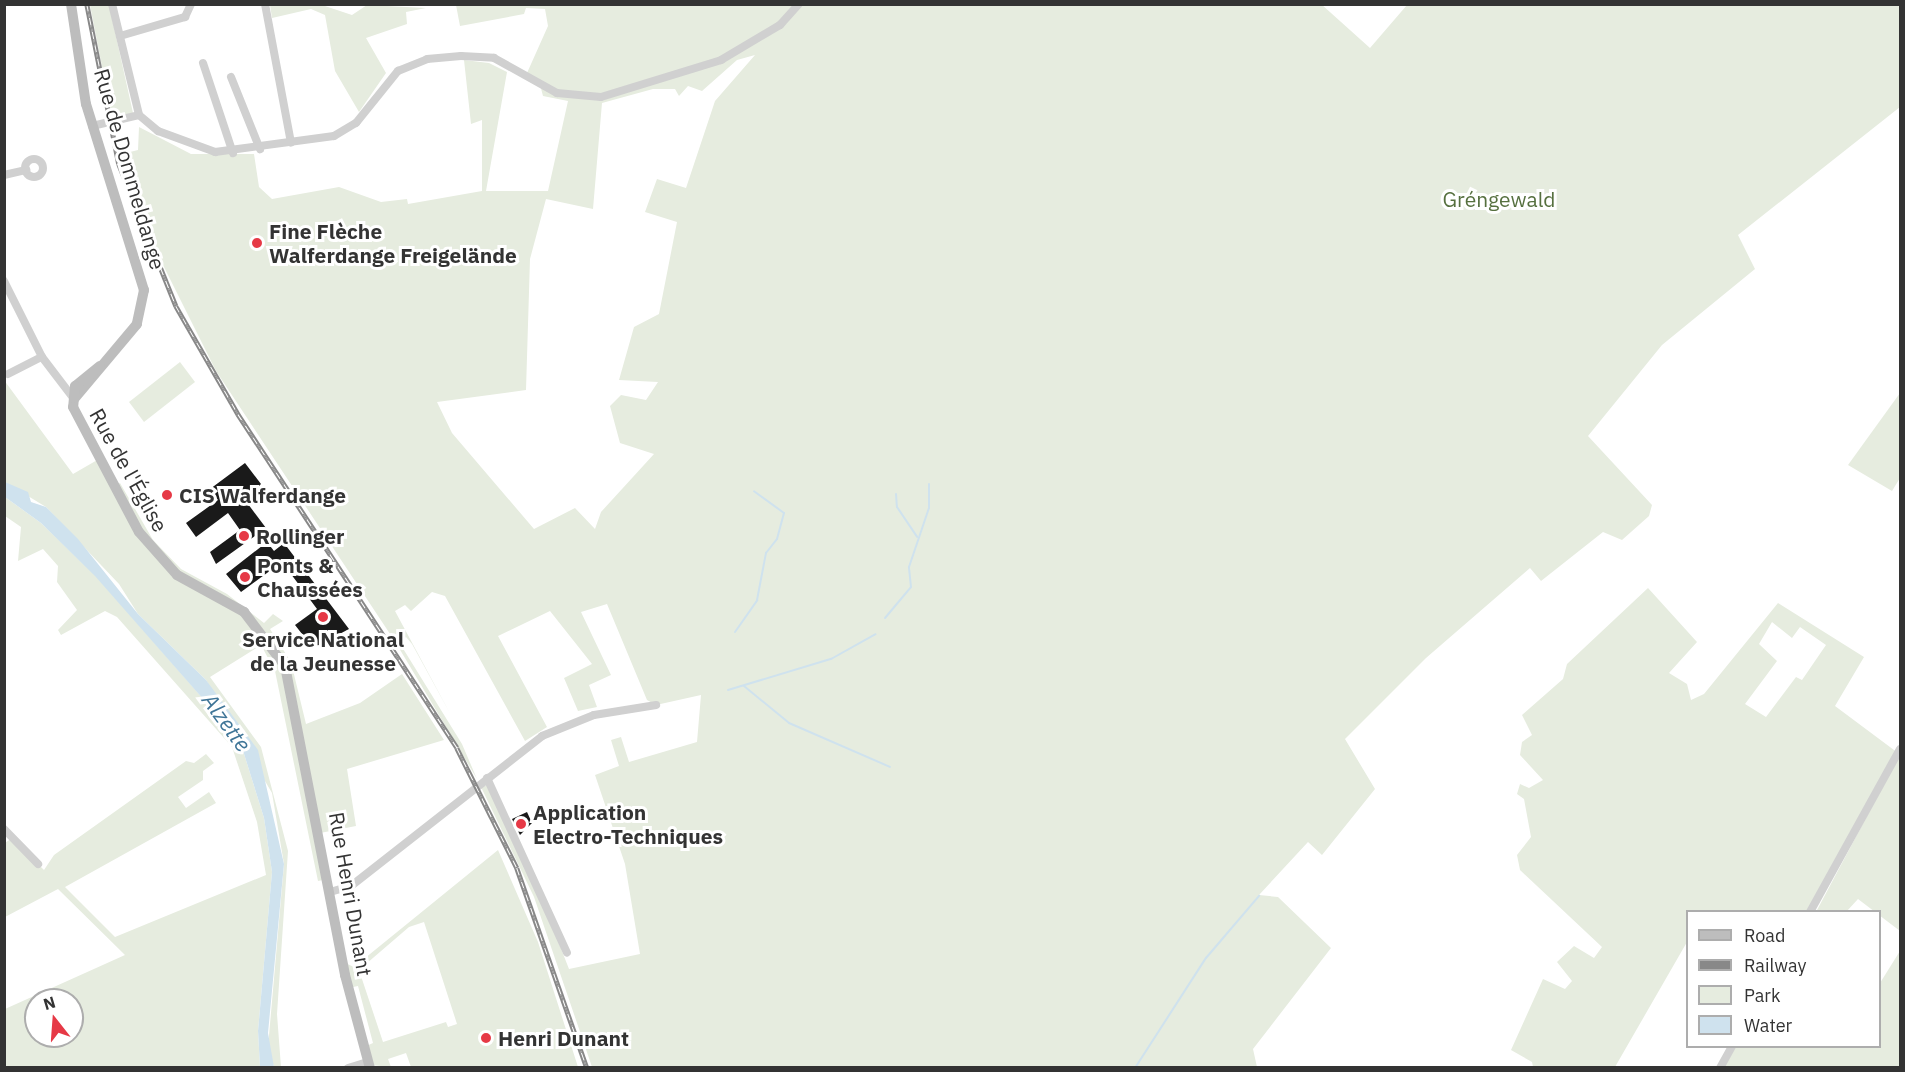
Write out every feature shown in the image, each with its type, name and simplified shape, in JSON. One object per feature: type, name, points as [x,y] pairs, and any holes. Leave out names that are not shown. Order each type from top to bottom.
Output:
[{"type":"main road","name":"Rue de Dommeldange","points":[[71,4],[92,126],[144,290],[136,324],[74,399]]},
{"type":"main road","name":"Rue de l'Église","points":[[74,399],[76,419],[150,549],[177,575],[244,612],[274,646],[292,686],[300,726]]},
{"type":"main road","name":"Rue Henri Dunant","points":[[300,726],[330,892],[369,1065]]},
{"type":"street","points":[[112,4],[139,115]]},
{"type":"street","points":[[120,36],[185,17],[191,4]]},
{"type":"street","points":[[265,4],[291,144]]},
{"type":"street","points":[[92,126],[139,115],[195,148],[233,153],[291,144],[345,131],[386,81],[427,59],[494,58],[557,93],[601,97],[692,71],[749,45],[799,4]]},
{"type":"street","points":[[203,63],[233,153]]},
{"type":"street","points":[[231,77],[260,149]]},
{"type":"street","points":[[4,176],[26,170]]},
{"type":"street","name":"Rue de l'Église","points":[[4,281],[42,357],[74,399]]},
{"type":"street","points":[[8,374],[42,357]]},
{"type":"street","points":[[330,892],[351,886],[487,778],[560,727],[656,705]]},
{"type":"street","points":[[1811,910],[1900,749]]},
{"type":"street","points":[[487,778],[567,953]]},
{"type":"street","points":[[4,830],[38,864]]},
{"type":"street","points":[[1720,1068],[1731,1048]]},
{"type":"street","points":[[348,1068],[369,1065]]},
{"type":"green space","name":"Gréngewald","points":[[1321,4],[1370,48],[1407,5],[1900,5],[1900,107],[1738,235],[1755,269],[1662,345],[1588,436],[1652,505],[1649,516],[1622,540],[1603,532],[1541,581],[1530,568],[1426,658],[1345,739],[1375,789],[1322,855],[1308,842],[1259,895],[1278,897],[1331,948],[1253,1049],[1257,1067],[592,1067],[534,897],[480,785],[487,786],[540,895],[569,969],[640,954],[625,864],[595,775],[619,766],[611,740],[621,737],[629,762],[697,742],[701,695],[656,705],[647,700],[607,604],[581,612],[611,675],[589,685],[597,707],[578,711],[564,678],[592,664],[550,611],[498,636],[547,727],[525,741],[445,596],[432,592],[411,611],[405,605],[395,611],[452,717],[412,644],[406,637],[399,642],[462,744],[477,779],[396,643],[216,371],[146,231],[117,140],[126,153],[138,150],[139,127],[191,154],[254,154],[259,187],[272,199],[339,187],[381,202],[407,199],[408,204],[482,191],[482,120],[471,124],[464,60],[489,63],[507,72],[486,191],[548,191],[568,101],[543,96],[539,81],[527,73],[548,26],[545,9],[526,8],[524,14],[460,26],[456,5]],"holes":[[[755,55],[715,101],[686,188],[657,179],[645,212],[677,222],[659,314],[634,327],[619,380],[658,382],[646,400],[621,395],[610,406],[620,443],[654,454],[601,512],[595,529],[575,508],[534,529],[452,433],[437,402],[526,390],[530,259],[546,199],[593,209],[602,103],[653,89],[675,89],[679,96],[688,86],[702,91],[737,60]]]},
{"type":"green space","points":[[90,5],[109,5],[133,113],[112,118]]},
{"type":"green space","points":[[270,5],[322,5],[352,15],[367,5],[426,8],[406,12],[407,24],[366,38],[386,73],[359,112],[335,71],[325,15],[311,9],[272,18]]},
{"type":"green space","points":[[180,362],[195,382],[144,422],[129,402]]},
{"type":"green space","points":[[4,380],[73,474],[99,459],[115,486],[120,483],[153,540],[181,569],[227,594],[264,623],[273,614],[283,621],[270,629],[291,662],[306,724],[360,703],[402,674],[444,740],[347,769],[356,826],[315,834],[323,880],[318,881],[275,671],[261,645],[210,677],[261,747],[288,851],[277,1014],[281,1067],[274,1067],[268,1047],[284,864],[272,793],[206,680],[138,614],[119,584],[46,507],[5,482]]},
{"type":"green space","points":[[1900,393],[1900,478],[1892,491],[1848,465]]},
{"type":"green space","points":[[5,497],[41,523],[96,576],[240,741],[264,818],[272,872],[258,1031],[260,1067],[5,1067],[5,1009],[24,1000],[24,1048],[84,1048],[84,988],[52,988],[125,955],[58,889],[5,917],[5,843],[12,838],[44,870],[54,855],[186,761],[194,763],[206,754],[214,763],[203,771],[203,780],[178,797],[186,808],[209,792],[216,803],[65,887],[115,937],[266,875],[257,822],[232,747],[117,617],[105,611],[61,635],[58,630],[77,610],[57,582],[58,566],[43,549],[18,561],[21,527],[5,516]]},
{"type":"green space","points":[[1648,588],[1697,642],[1669,673],[1687,684],[1691,700],[1704,694],[1778,603],[1864,657],[1835,706],[1898,753],[1811,910],[1686,910],[1686,944],[1615,1067],[1533,1067],[1532,1062],[1511,1050],[1543,979],[1565,989],[1572,981],[1557,962],[1574,946],[1594,958],[1602,947],[1520,870],[1517,855],[1531,837],[1524,799],[1517,794],[1520,784],[1529,788],[1543,780],[1520,755],[1522,742],[1532,735],[1522,715],[1563,679],[1567,664]],"holes":[[[1772,622],[1792,638],[1800,627],[1826,645],[1802,680],[1796,677],[1766,717],[1745,704],[1777,661],[1759,644]]]},
{"type":"green space","points":[[1900,754],[1900,931],[1881,917],[1881,910],[1872,910],[1858,899],[1848,910],[1817,910]]},
{"type":"green space","points":[[498,850],[538,942],[578,1067],[411,1067],[406,1053],[388,1059],[391,1067],[370,1065],[364,1047],[373,1043],[358,986],[348,988],[343,962],[354,967]],"holes":[[[424,922],[457,1024],[448,1027],[446,1022],[383,1042],[359,970],[409,927]]]},
{"type":"green space","points":[[1900,951],[1900,1067],[1720,1068],[1731,1048],[1881,1048],[1881,981]]},
{"type":"water","name":"Alzette","points":[[5,482],[28,492],[31,502],[46,507],[78,539],[138,614],[206,680],[258,750],[284,864],[268,1033],[274,1067],[260,1067],[258,1031],[272,872],[264,818],[240,741],[95,576],[41,523],[5,497]]},
{"type":"building","points":[[245,463],[261,484],[245,500],[266,528],[216,564],[210,552],[240,530],[228,513],[196,537],[186,523],[218,500],[210,489]]},
{"type":"building","name":"Ponts & Chaussées","points":[[267,542],[274,551],[284,543],[349,629],[313,648],[295,625],[317,609],[282,562],[241,592],[226,574]]},
{"type":"building","name":"Application Electro-Techniques","points":[[527,812],[532,823],[520,835],[512,819]]},
{"type":"waterway","points":[[885,618],[911,587],[909,567],[929,508],[929,484]]},
{"type":"waterway","points":[[735,632],[757,600],[766,553],[777,539],[784,513],[754,491]]},
{"type":"waterway","points":[[896,494],[897,507],[917,537]]},
{"type":"waterway","points":[[728,690],[831,659],[876,634]]},
{"type":"waterway","points":[[744,686],[789,723],[890,767]]},
{"type":"waterway","points":[[1135,1068],[1206,958],[1259,896]]},
{"type":"railway","points":[[87,4],[119,164],[176,306],[238,414],[457,748],[517,868],[587,1068]]},
{"type":"place","name":"Fine Flèche Walferdange Freigelände","points":[[257,243]]},
{"type":"place","name":"CIS Walferdange","points":[[167,495]]},
{"type":"place","name":"Rollinger","points":[[244,536]]},
{"type":"place","name":"Ponts & Chaussées","points":[[245,577]]},
{"type":"place","name":"Service National de la Jeunesse","points":[[323,617]]},
{"type":"place","name":"Application Electro-Techniques","points":[[521,824]]},
{"type":"place","name":"Henri Dunant","points":[[486,1038]]}]
